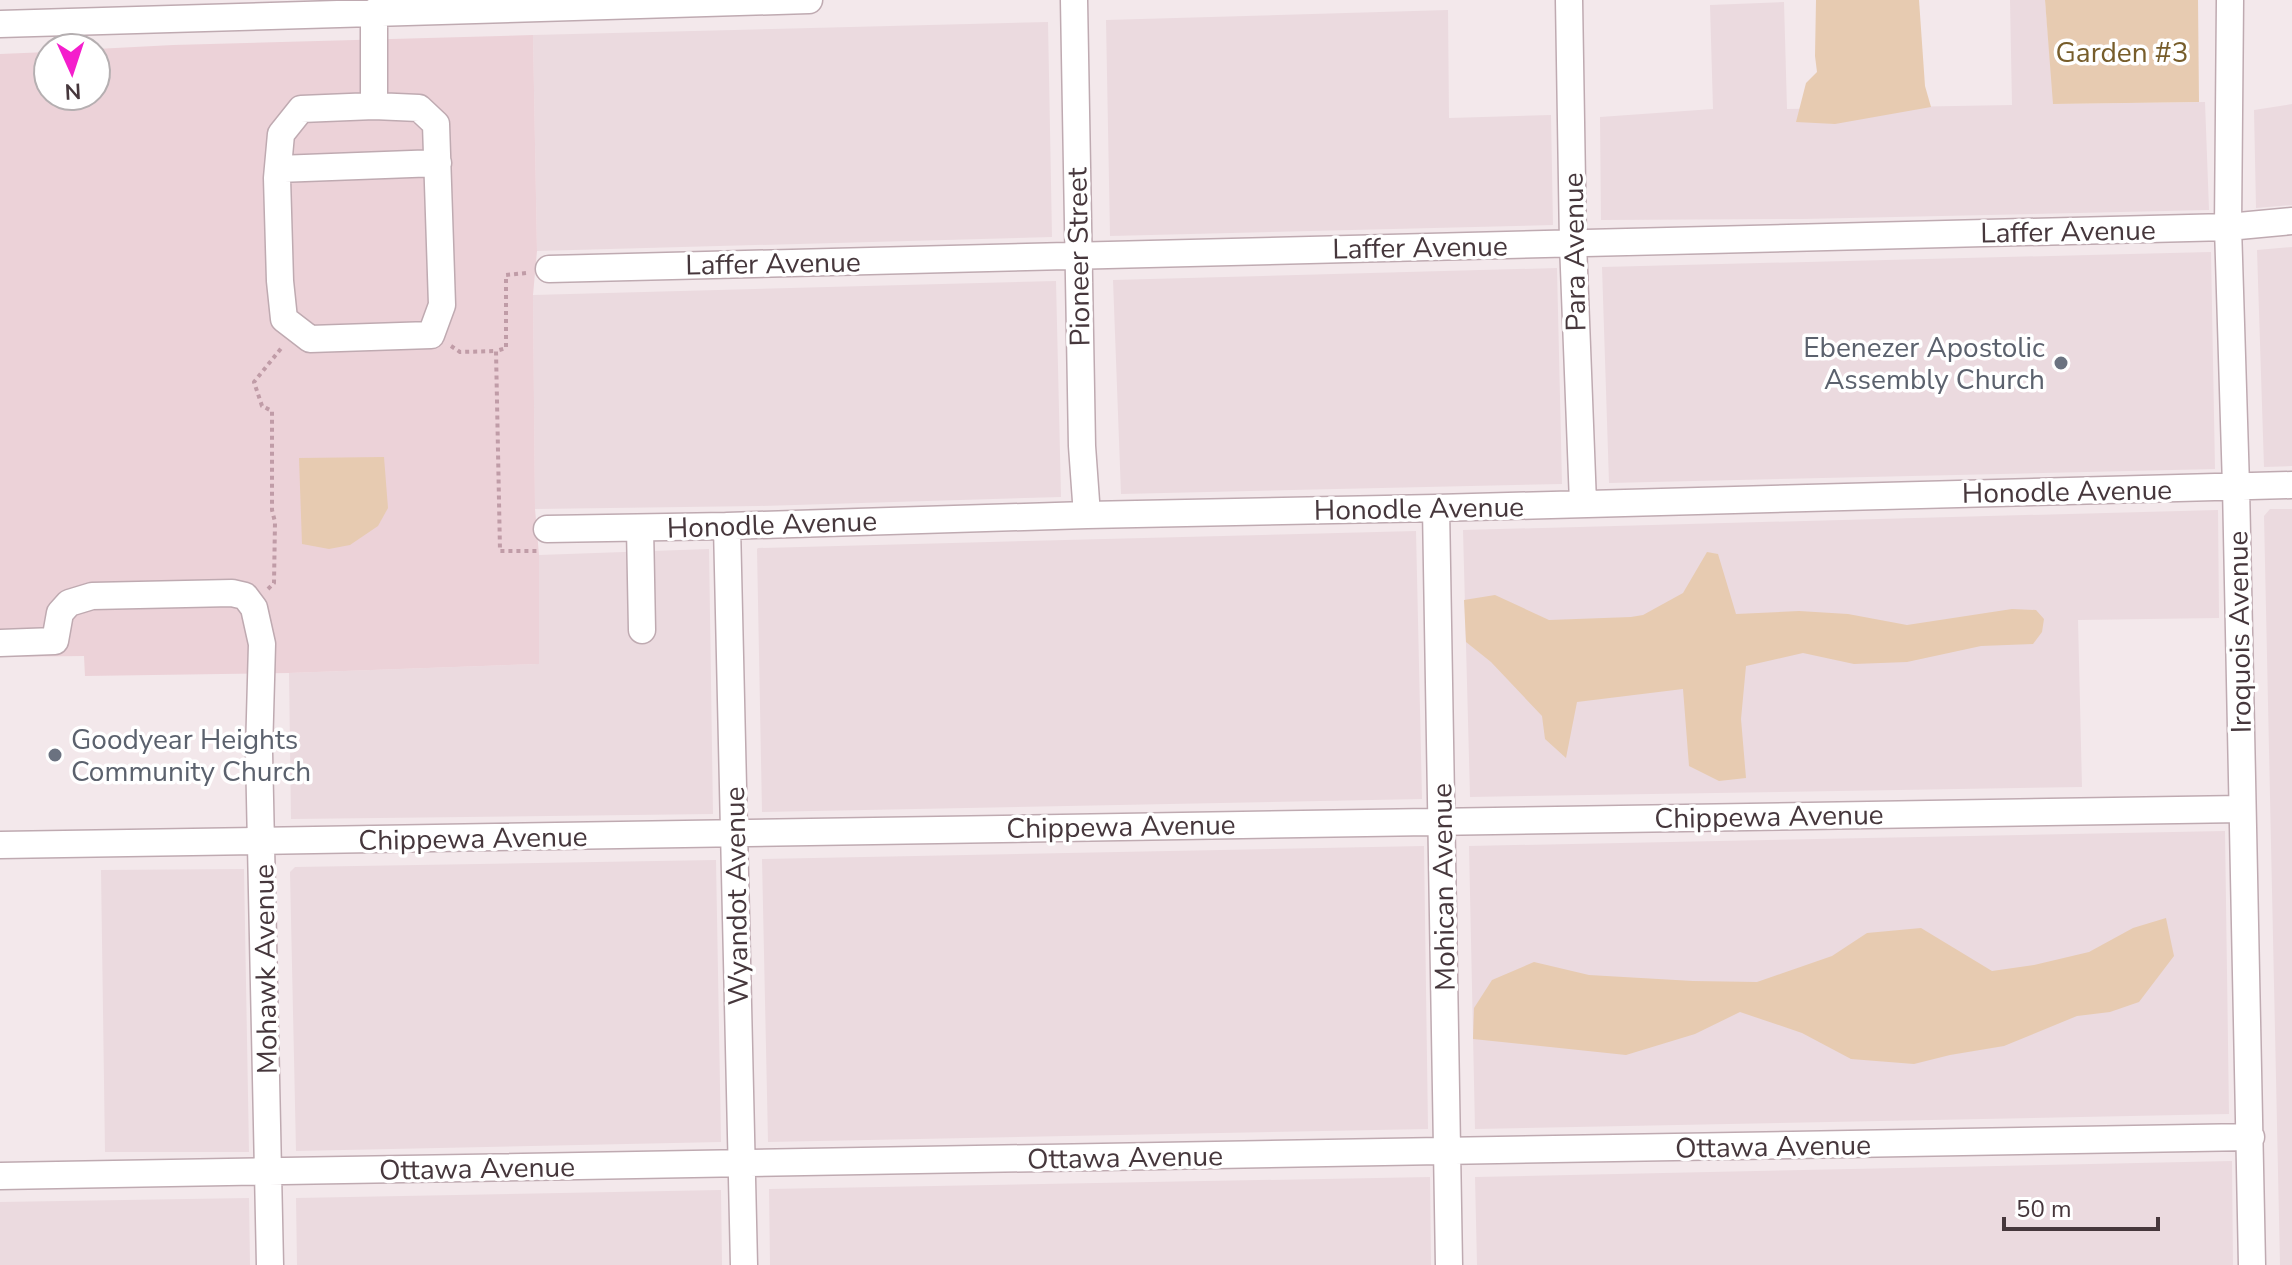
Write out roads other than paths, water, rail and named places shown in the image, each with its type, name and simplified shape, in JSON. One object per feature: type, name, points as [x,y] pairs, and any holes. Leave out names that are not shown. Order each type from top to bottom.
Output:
[{"type":"street","points":[[0,24],[365,8],[809,0]]},
{"type":"street","name":"Pioneer Street","points":[[1074,0],[1082,432],[1087,515]]},
{"type":"street","name":"Para Avenue","points":[[1569,0],[1573,243],[1583,503]]},
{"type":"street","name":"Iroquois Avenue","points":[[2230,0],[2228,227],[2252,1265]]},
{"type":"street","points":[[365,8],[374,106]]},
{"type":"street","points":[[374,106],[419,108],[436,124],[442,305],[431,335],[310,339],[284,319],[280,281],[278,169],[281,134],[301,109],[374,106]]},
{"type":"street","points":[[278,169],[438,163]]},
{"type":"street","name":"Laffer Avenue","points":[[538,271],[2228,227],[2292,221]]},
{"type":"street","name":"Honodle Avenue","points":[[543,540],[640,528],[2292,485]]},
{"type":"street","name":"Mohican Avenue","points":[[1436,508],[1449,1265]]},
{"type":"street","name":"Wyandot Avenue","points":[[727,526],[744,1265]]},
{"type":"street","points":[[640,528],[642,630]]},
{"type":"street","name":"Mohawk Avenue","points":[[0,643],[55,641],[60,613],[69,603],[92,596],[232,593],[245,596],[254,608],[262,644],[259,752],[270,1265]]},
{"type":"street","name":"Chippewa Avenue","points":[[0,845],[2242,809]]},
{"type":"street","name":"Ottawa Avenue","points":[[0,1176],[2251,1137]]},
{"type":"place","name":"Ebenezer Apostolic Assembly Church","points":[[2061,363]]},
{"type":"place","name":"Goodyear Heights Community Church","points":[[55,755]]},
{"type":"park label","name":"Garden #3","points":[[2122,52]]}]
